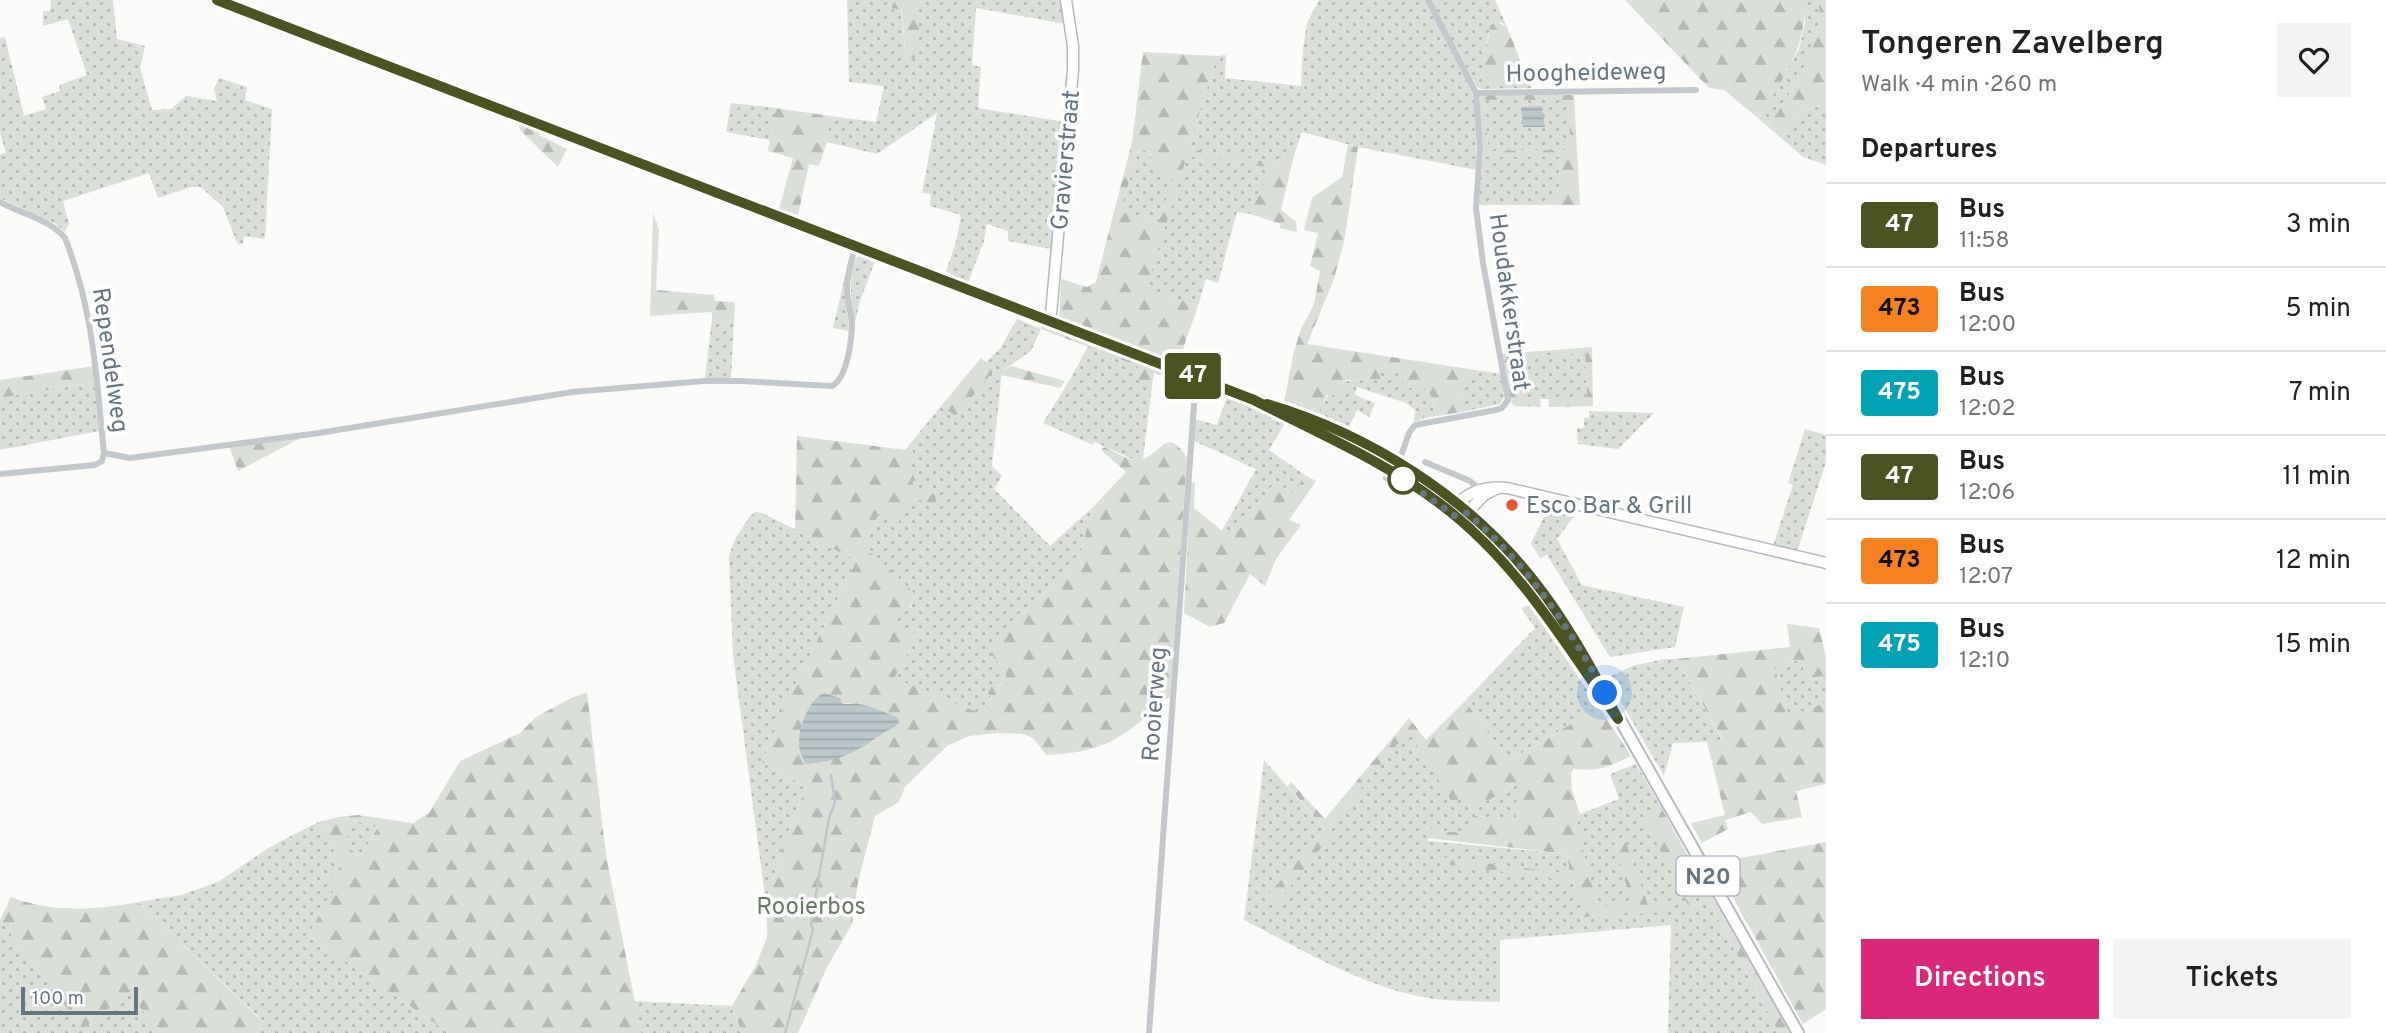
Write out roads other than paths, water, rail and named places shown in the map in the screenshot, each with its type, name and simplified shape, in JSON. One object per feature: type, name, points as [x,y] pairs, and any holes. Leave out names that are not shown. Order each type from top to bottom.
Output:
[{"type":"main road","name":"N20","points":[[217,0],[1333,429],[1391,470],[1456,510],[1526,589],[1574,653],[1618,719]]},
{"type":"main road","name":"Gravierstraat","points":[[1048,321],[1051,314],[1073,70],[1073,46],[1066,0]]},
{"type":"main road","points":[[1456,510],[1465,497],[1498,488],[1826,563]]},
{"type":"main road","points":[[1467,513],[1482,492]]},
{"type":"main road","name":"N20","points":[[1456,510],[1467,513],[1503,547],[1535,582],[1569,630],[1798,1033]]},
{"type":"street","points":[[1428,0],[1476,93]]},
{"type":"street","name":"Hoogheideweg","points":[[1476,93],[1696,90]]},
{"type":"street","name":"Houdakkerstraat","points":[[1391,470],[1415,425],[1496,410],[1502,408],[1508,400],[1476,208],[1480,148],[1476,93]]},
{"type":"street","name":"Rependelweg","points":[[0,202],[50,225],[65,238],[85,298],[96,359],[104,453],[102,461],[96,466],[0,474]]},
{"type":"street","points":[[104,453],[130,458],[319,433],[572,392],[704,381],[832,386],[842,376],[849,344],[852,325],[847,291],[855,246]]},
{"type":"street","name":"Rooierweg","points":[[1149,1033],[1196,377]]},
{"type":"street","points":[[1425,462],[1470,481],[1482,492]]},
{"type":"waterway","points":[[785,1033],[813,930],[811,924],[829,818],[835,802],[831,775]]},
{"type":"place","name":"Esco Bar & Grill","points":[[1512,505]]},
{"type":"park label","name":"Rooierbos","points":[[811,906]]}]
